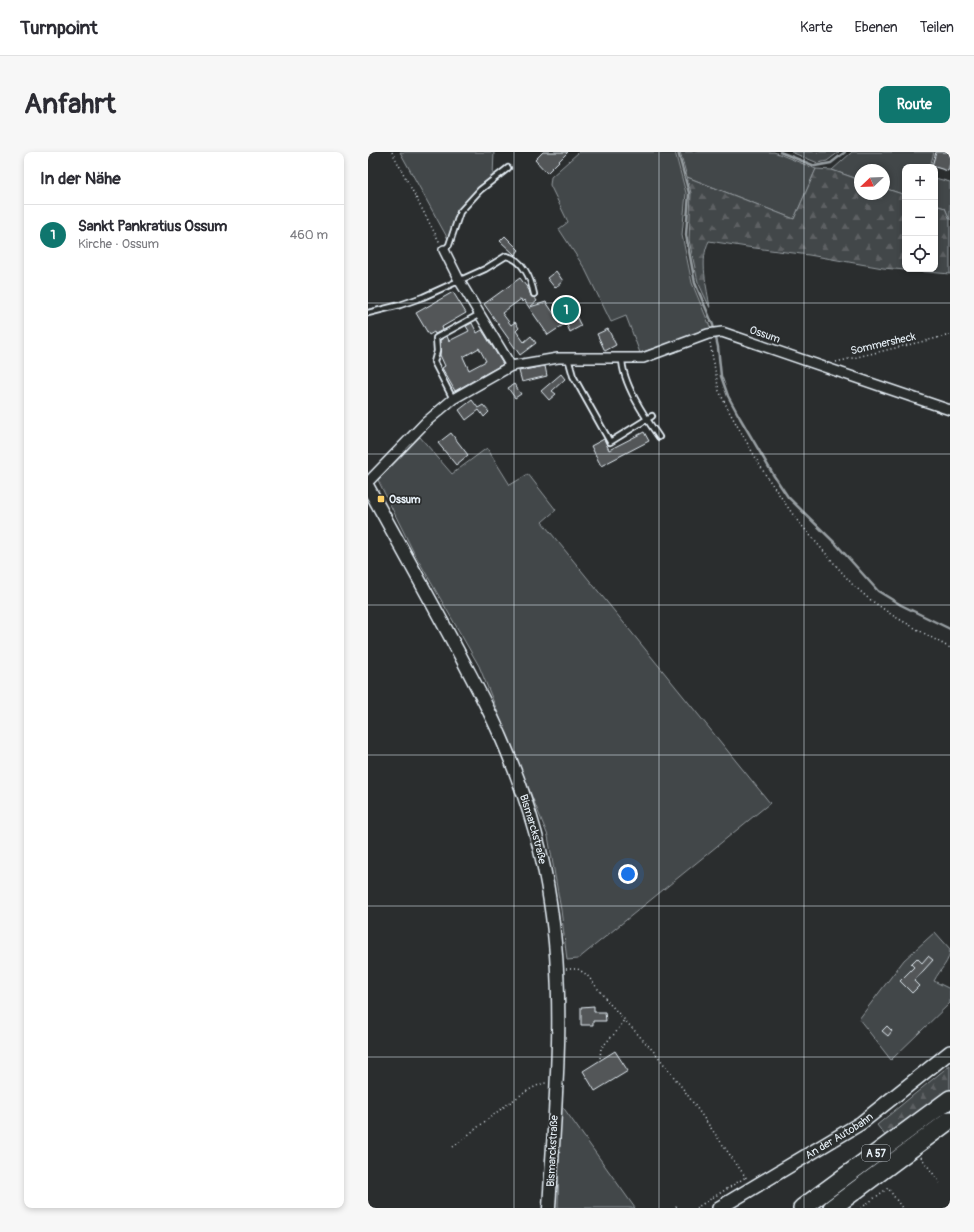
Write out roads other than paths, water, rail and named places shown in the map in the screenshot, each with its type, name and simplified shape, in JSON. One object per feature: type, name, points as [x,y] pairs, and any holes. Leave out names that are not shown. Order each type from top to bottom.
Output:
[{"type":"highway","name":"A 57","points":[[802,1208],[950,1098]]},
{"type":"highway","name":"A 57","points":[[832,1208],[950,1120]]},
{"type":"main road","name":"An der Autobahn","points":[[719,1208],[750,1182],[861,1123],[950,1052]]},
{"type":"street","points":[[444,250],[459,280],[511,366]]},
{"type":"street","name":"Ossum","points":[[368,482],[426,422],[453,399],[511,366],[568,358],[643,358],[708,334],[722,332],[950,410]]},
{"type":"street","name":"Bismarckstraße","points":[[368,487],[450,636],[501,736],[518,779],[544,866],[554,927],[559,1026],[550,1208]]},
{"type":"lane","points":[[444,250],[449,245],[460,212],[480,190],[508,168]]},
{"type":"lane","points":[[368,313],[400,305],[423,297],[485,269],[506,256],[520,264],[525,270],[532,283],[534,294]]},
{"type":"lane","points":[[453,399],[434,362],[437,351],[436,338],[480,314]]},
{"type":"lane","points":[[568,358],[573,376],[610,442],[652,416]]},
{"type":"lane","points":[[622,358],[623,372],[626,379],[647,419],[659,437]]},
{"type":"waterway","points":[[678,152],[689,193],[686,235],[695,283],[713,325],[718,347],[721,376],[728,396],[740,418],[788,497],[836,544],[878,591],[901,605],[950,629]]},
{"type":"waterway","points":[[780,152],[815,166],[831,163],[845,152]]},
{"type":"place","name":"Sankt Pankratius Ossum","points":[[566,310]]},
{"type":"place","name":"Ossum","points":[[381,499]]}]
